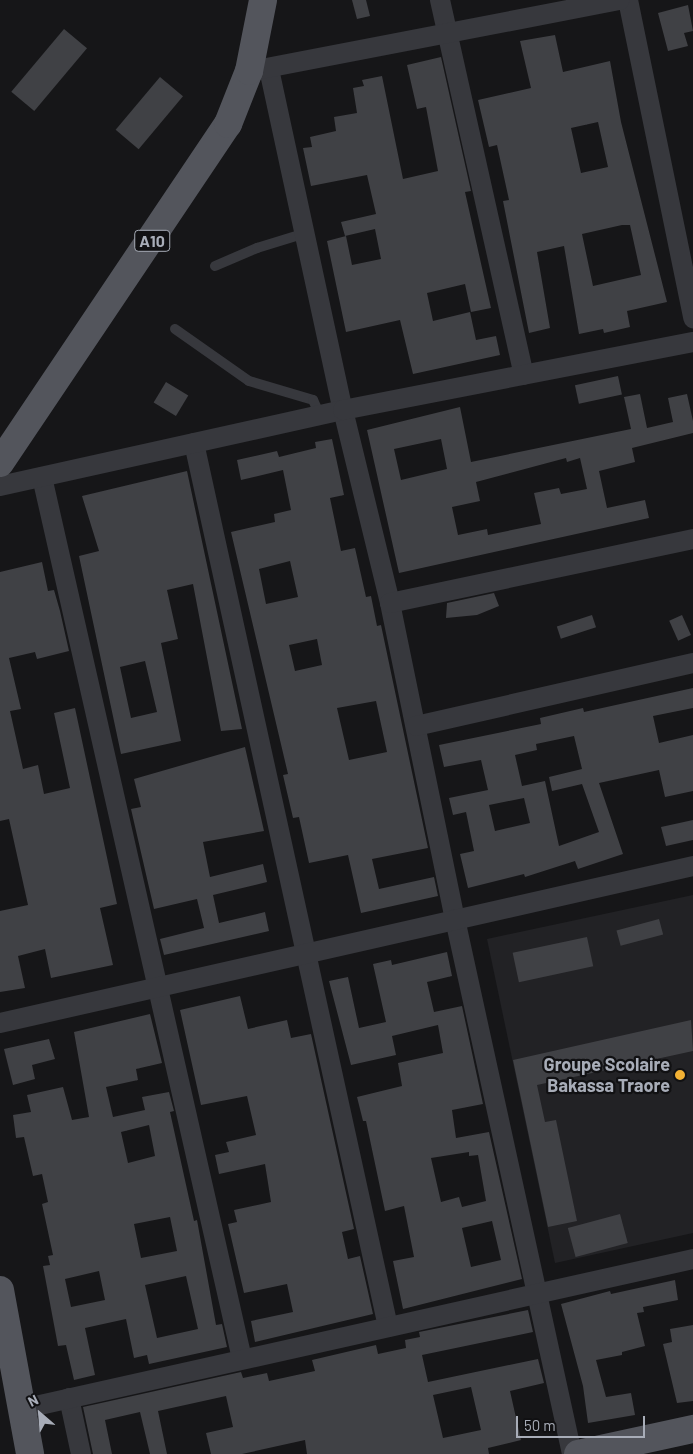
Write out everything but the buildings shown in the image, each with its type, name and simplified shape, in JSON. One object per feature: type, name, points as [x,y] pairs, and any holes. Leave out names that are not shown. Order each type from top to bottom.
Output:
[{"type":"main road","name":"A10","points":[[0,464],[203,165],[259,70],[263,0]]},
{"type":"main road","points":[[1,1300],[30,1454]]},
{"type":"main road","points":[[578,1454],[693,1429]]},
{"type":"street","points":[[440,0],[524,375]]},
{"type":"street","points":[[572,1454],[455,919],[390,603],[344,410],[306,233],[259,70],[619,0]]},
{"type":"street","points":[[628,0],[693,318]]},
{"type":"street","points":[[0,486],[344,410],[693,342]]},
{"type":"street","points":[[194,443],[388,1327]]},
{"type":"street","points":[[42,477],[159,985],[242,1359]]},
{"type":"street","points":[[390,603],[693,539]]},
{"type":"street","points":[[416,726],[693,663]]},
{"type":"street","points":[[0,1023],[159,985],[693,866]]},
{"type":"street","points":[[22,1409],[693,1259]]},
{"type":"street","points":[[69,1398],[81,1454]]},
{"type":"lane","points":[[215,266],[256,248],[306,233]]},
{"type":"lane","points":[[175,329],[249,382],[314,400],[320,415]]},
{"type":"shaded area","points":[[693,895],[693,1233],[555,1263],[487,939]]},
{"type":"place","name":"Groupe Scolaire Bakassa Traore","points":[[680,1075]]}]
